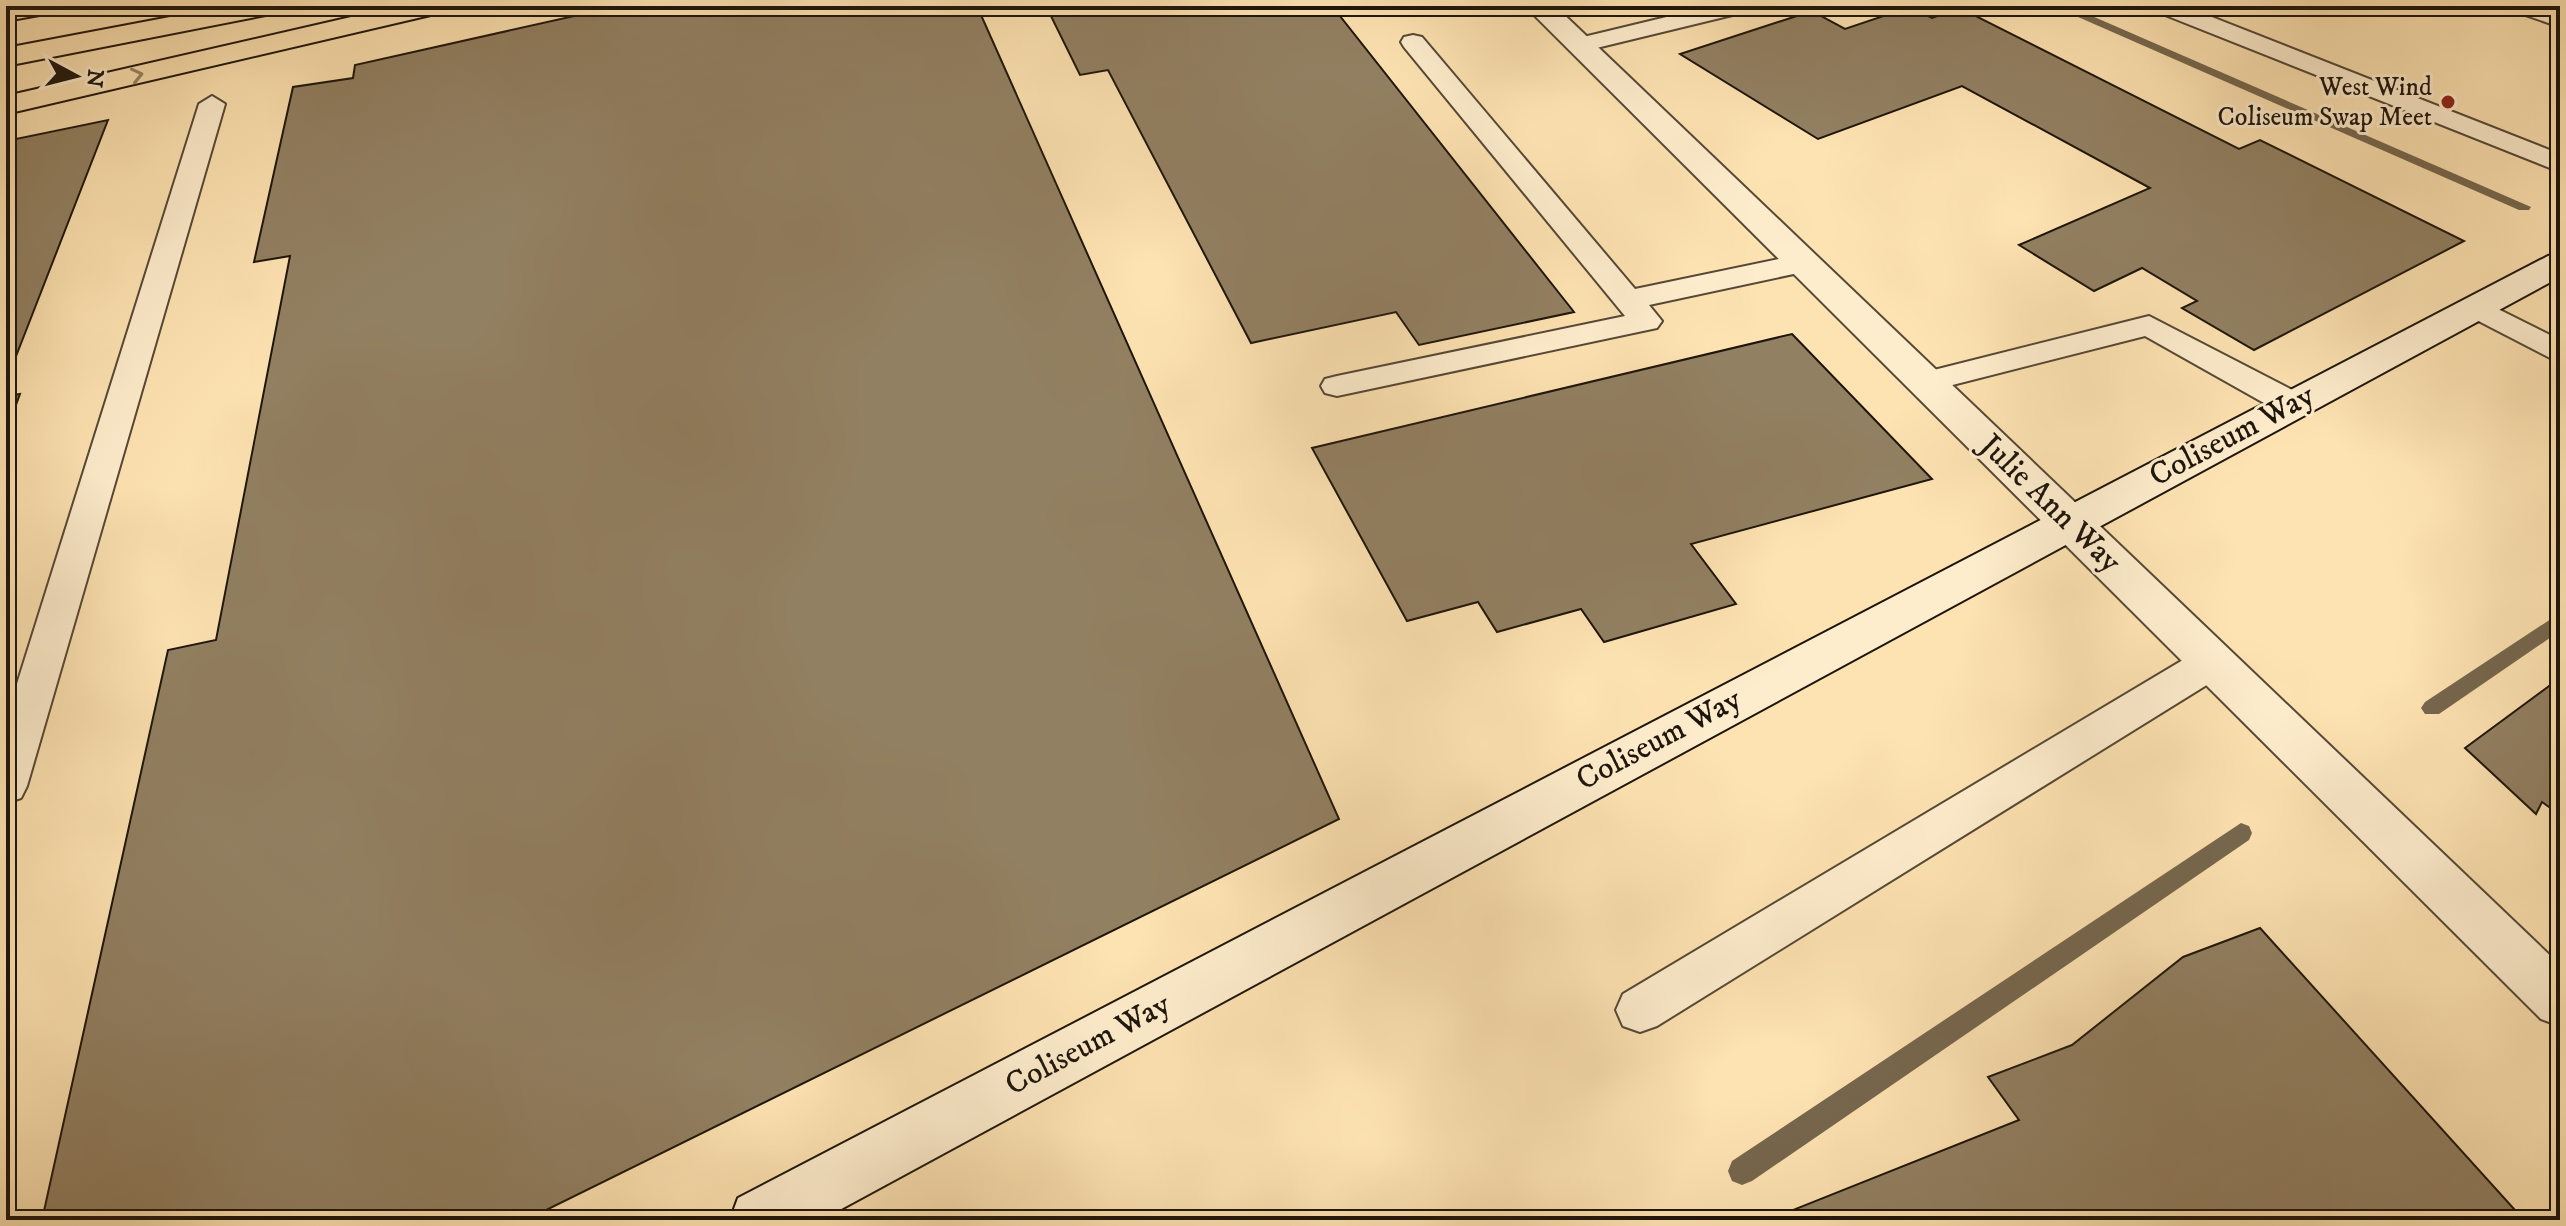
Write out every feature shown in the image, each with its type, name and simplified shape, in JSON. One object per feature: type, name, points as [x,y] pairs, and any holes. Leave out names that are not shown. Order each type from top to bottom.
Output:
[{"type":"highway","points":[[6,13],[46,6]]},
{"type":"highway","points":[[6,57],[271,6]]},
{"type":"highway","points":[[6,105],[435,6]]},
{"type":"street","name":"Julie Ann Way","points":[[1539,6],[2560,1001]]},
{"type":"street","name":"Coliseum Way","points":[[760,1220],[2560,263]]},
{"type":"lane","points":[[1580,45],[1741,6]]},
{"type":"lane","points":[[2163,6],[2560,164]]},
{"type":"lane","points":[[2522,6],[2560,20]]},
{"type":"lane","points":[[1337,386],[1646,321],[1413,42]]},
{"type":"lane","points":[[6,786],[212,104]]},
{"type":"lane","points":[[1628,300],[1803,263]]},
{"type":"lane","points":[[2476,307],[2560,353]]},
{"type":"lane","points":[[1925,382],[2149,325],[2292,404]]},
{"type":"lane","points":[[1640,1010],[2212,662]]},
{"type":"building","points":[[619,6],[977,6],[1339,819],[526,1220],[42,1220],[168,650],[216,640],[290,256],[254,262],[293,87],[353,78],[355,65]]},
{"type":"building","points":[[1046,6],[1332,6],[1574,312],[1419,345],[1396,312],[1251,343],[1108,70],[1080,75]]},
{"type":"building","points":[[1910,7],[1932,18],[1960,8],[2239,149],[2260,140],[2464,241],[2254,350],[2182,308],[2197,301],[2142,268],[2094,291],[2019,245],[2150,188],[1962,86],[1818,139],[1680,54],[1812,11],[1845,29]]},
{"type":"building","points":[[108,120],[6,382],[6,141]]},
{"type":"building","points":[[1792,334],[1932,479],[1691,544],[1736,604],[1604,642],[1581,609],[1497,632],[1478,602],[1407,621],[1312,448]]},
{"type":"building","points":[[20,394],[6,432],[6,396]]},
{"type":"building","points":[[2560,678],[2560,809],[2556,812],[2542,802],[2536,814],[2465,748]]},
{"type":"building","points":[[2260,928],[2524,1220],[1768,1220],[2019,1120],[1988,1077],[2072,1045],[2183,957]]},
{"type":"waterway","points":[[2059,6],[2524,207]]},
{"type":"waterway","points":[[2432,708],[2560,621]]},
{"type":"waterway","points":[[1742,1171],[2241,833]]},
{"type":"place","name":"West Wind Coliseum Swap Meet","points":[[2448,102]]}]
